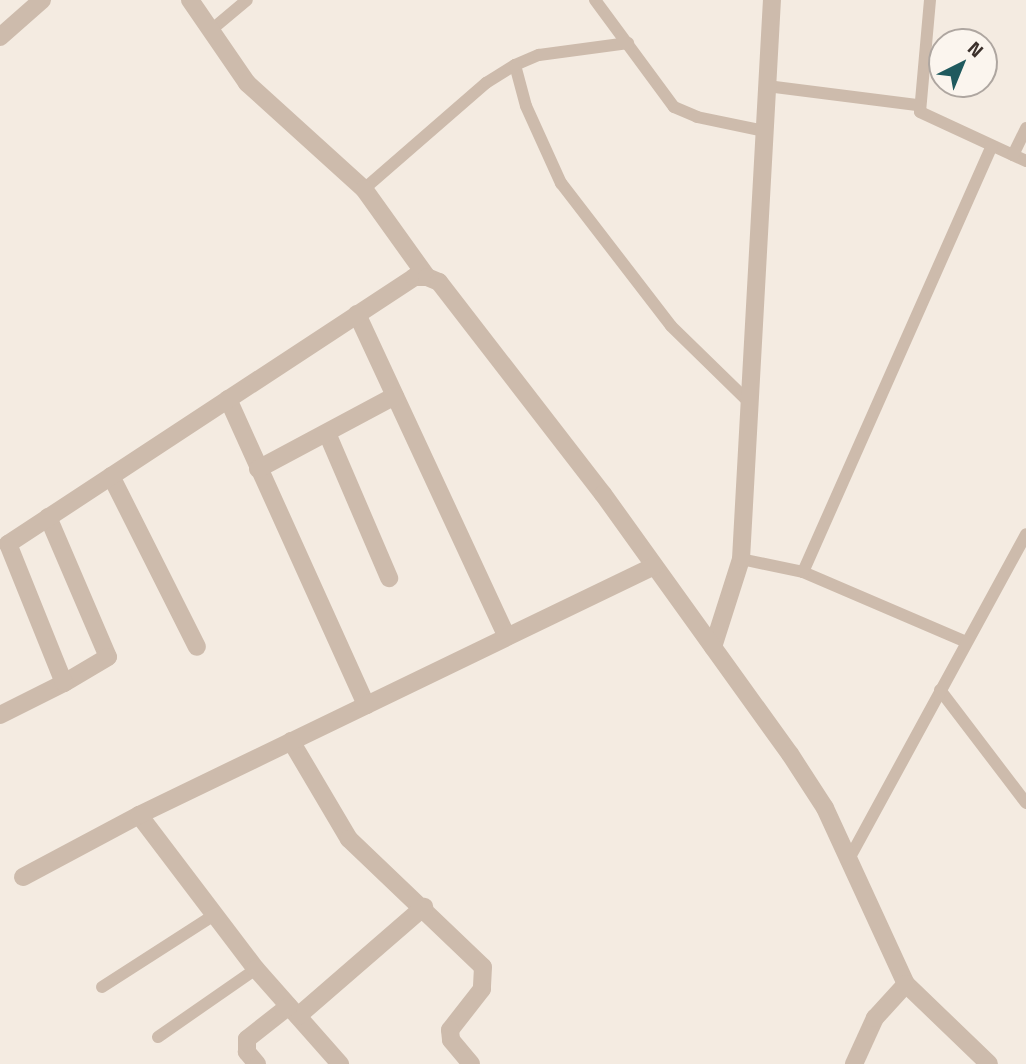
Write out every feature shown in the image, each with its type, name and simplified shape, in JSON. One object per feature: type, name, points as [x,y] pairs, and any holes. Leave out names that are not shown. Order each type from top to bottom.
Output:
[{"type":"street","points":[[0,37],[42,0]]},
{"type":"street","points":[[190,0],[247,83],[364,190],[427,277]]},
{"type":"street","points":[[713,646],[741,559],[772,0]]},
{"type":"street","points":[[64,683],[4,546],[414,277],[427,277],[439,282],[654,566],[825,808],[906,984],[989,1064]]},
{"type":"street","points":[[357,314],[507,637]]},
{"type":"street","points":[[258,469],[395,396]]},
{"type":"street","points":[[228,399],[366,705]]},
{"type":"street","points":[[327,433],[389,578]]},
{"type":"street","points":[[111,476],[197,647]]},
{"type":"street","points":[[0,715],[104,664],[107,649],[48,517]]},
{"type":"street","points":[[23,877],[139,815],[654,566]]},
{"type":"street","points":[[291,741],[336,824],[483,967],[482,989],[450,1030],[451,1040],[471,1064]]},
{"type":"street","points":[[139,815],[257,969],[340,1064]]},
{"type":"street","points":[[257,1064],[247,1052],[247,1039],[293,1011],[424,907]]},
{"type":"street","points":[[854,1064],[875,1017],[906,984]]},
{"type":"lane","points":[[210,31],[247,0]]},
{"type":"lane","points":[[595,0],[628,43],[660,95],[674,107],[696,117],[764,131]]},
{"type":"lane","points":[[917,105],[930,0]]},
{"type":"lane","points":[[364,190],[486,83],[514,65],[539,55],[628,43]]},
{"type":"lane","points":[[514,65],[526,106],[561,183],[671,326],[749,402]]},
{"type":"lane","points":[[767,86],[917,105],[929,120],[1026,161]]},
{"type":"lane","points":[[1013,155],[1026,128]]},
{"type":"lane","points":[[803,572],[992,146]]},
{"type":"lane","points":[[849,859],[1026,534]]},
{"type":"lane","points":[[741,559],[803,572],[966,642]]},
{"type":"lane","points":[[940,690],[1026,803]]},
{"type":"lane","points":[[102,987],[214,915]]},
{"type":"lane","points":[[158,1037],[257,969]]}]
